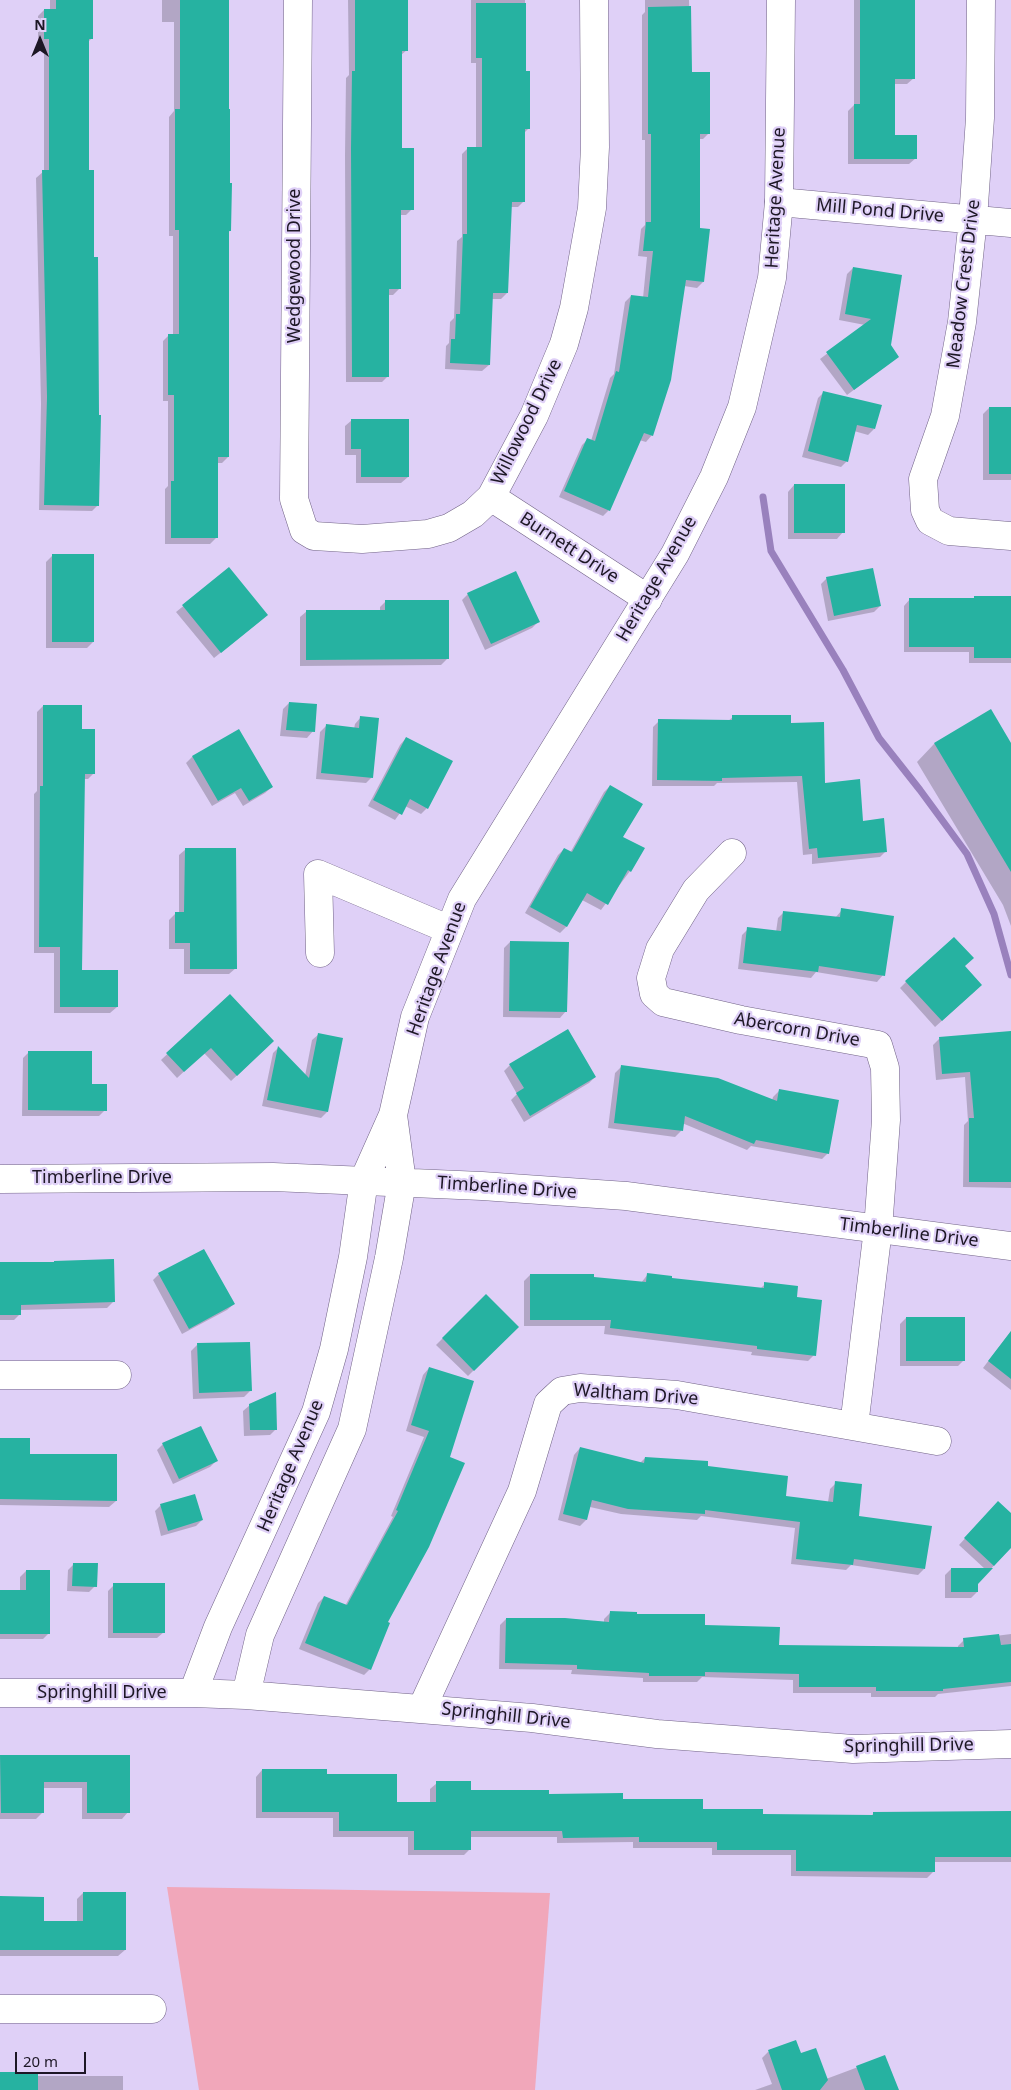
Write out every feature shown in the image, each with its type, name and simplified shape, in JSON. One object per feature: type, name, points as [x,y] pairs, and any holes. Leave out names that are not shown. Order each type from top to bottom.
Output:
[{"type":"street","name":"Wedgewood Drive","points":[[298,0],[294,499],[304,530]]},
{"type":"street","name":"Willowood Drive","points":[[304,530],[314,536],[362,539],[428,534],[449,528],[473,514],[491,497],[534,416],[564,344],[574,308],[592,208],[595,148],[594,0]]},
{"type":"street","name":"Heritage Avenue","points":[[193,1693],[218,1627],[316,1412],[334,1349],[353,1257],[364,1180],[393,1115],[415,1017],[448,929],[466,891],[675,554],[714,477],[742,406],[772,278],[779,202],[781,0]]},
{"type":"street","name":"Meadow Crest Drive","points":[[981,0],[980,118],[973,219],[962,322],[945,416],[923,479],[925,510],[930,521],[949,531],[1011,536]]},
{"type":"street","name":"Mill Pond Drive","points":[[779,202],[1011,223]]},
{"type":"street","name":"Burnett Drive","points":[[491,497],[648,599]]},
{"type":"street","name":"Abercorn Drive","points":[[732,853],[696,890],[660,949],[651,978],[654,994],[663,1002],[741,1020],[878,1045],[885,1068],[886,1120],[878,1229],[854,1426]]},
{"type":"street","points":[[320,953],[318,874],[448,929]]},
{"type":"street","name":"Heritage Avenue","points":[[246,1695],[260,1635],[352,1429],[389,1258],[402,1182],[393,1115]]},
{"type":"street","name":"Timberline Drive","points":[[0,1179],[273,1177],[402,1182],[626,1196],[1011,1246]]},
{"type":"street","points":[[0,1375],[117,1375]]},
{"type":"street","name":"Waltham Drive","points":[[422,1708],[522,1491],[548,1404],[562,1390],[580,1388],[677,1395],[937,1441]]},
{"type":"street","name":"Springhill Drive","points":[[0,1693],[193,1693],[246,1695],[422,1708],[532,1718],[657,1734],[853,1749],[1011,1744]]},
{"type":"street","points":[[0,2009],[152,2009]]},
{"type":"shaded area","points":[[167,1887],[550,1893],[535,2090],[199,2090]]},
{"type":"building","points":[[56,0],[93,0],[93,39],[89,39],[89,170],[94,170],[94,257],[98,257],[99,415],[101,415],[99,506],[44,505],[47,397],[42,170],[49,170],[49,39],[44,39],[44,9],[56,9]]},
{"type":"building","points":[[180,0],[229,0],[230,183],[232,183],[231,231],[229,231],[229,457],[218,457],[218,538],[171,538],[171,481],[174,481],[174,395],[168,395],[168,334],[179,334],[179,230],[175,230],[175,109],[180,109]]},
{"type":"building","points":[[355,0],[408,0],[408,51],[402,51],[402,148],[414,148],[414,210],[401,210],[401,289],[389,289],[389,377],[352,377],[351,148],[352,71],[355,71]]},
{"type":"building","points":[[860,0],[915,0],[915,79],[895,79],[895,135],[917,135],[917,159],[854,159],[854,104],[860,104]]},
{"type":"building","points":[[476,3],[526,3],[526,71],[530,71],[530,129],[525,129],[525,202],[512,202],[508,293],[493,293],[490,365],[450,363],[451,339],[455,339],[456,314],[460,314],[463,234],[467,234],[467,147],[482,147],[482,58],[476,58]]},
{"type":"building","points":[[691,6],[692,72],[710,72],[710,134],[700,134],[700,228],[710,229],[704,282],[686,280],[671,380],[653,436],[644,433],[610,511],[564,491],[587,438],[595,441],[616,371],[619,372],[631,295],[648,297],[653,251],[643,251],[646,222],[651,222],[651,134],[648,134],[648,7]]},
{"type":"building","points":[[853,267],[902,275],[891,345],[899,357],[854,390],[826,352],[871,319],[845,314]]},
{"type":"building","points":[[823,391],[882,405],[875,429],[857,425],[848,462],[808,451]]},
{"type":"building","points":[[989,407],[1011,407],[1011,474],[989,474]]},
{"type":"building","points":[[351,419],[409,419],[409,477],[361,477],[361,449],[351,449]]},
{"type":"building","points":[[794,484],[845,484],[845,533],[794,533]]},
{"type":"building","points":[[52,554],[94,554],[94,642],[52,642]]},
{"type":"building","points":[[229,567],[268,615],[221,653],[182,605]]},
{"type":"building","points":[[873,568],[881,606],[834,616],[826,577]]},
{"type":"building","points":[[516,571],[540,622],[491,644],[467,593]]},
{"type":"building","points":[[974,596],[1011,596],[1011,658],[974,658],[974,647],[909,647],[909,598],[974,598]]},
{"type":"building","points":[[385,600],[449,600],[449,659],[306,660],[306,610],[385,610]]},
{"type":"building","points":[[289,702],[317,704],[315,732],[286,730]]},
{"type":"building","points":[[43,705],[82,705],[82,729],[95,729],[95,774],[85,774],[82,970],[118,970],[118,1007],[60,1007],[60,947],[39,947],[40,786],[43,786]]},
{"type":"building","points":[[991,709],[1011,743],[1011,872],[934,743]]},
{"type":"building","points":[[732,715],[791,715],[791,723],[824,722],[825,783],[860,779],[863,821],[884,818],[887,852],[818,858],[817,848],[809,849],[802,776],[722,778],[722,781],[657,780],[658,719],[732,720]]},
{"type":"building","points":[[360,716],[379,718],[373,778],[321,773],[326,724],[359,728]]},
{"type":"building","points":[[239,729],[273,787],[249,801],[241,788],[218,801],[192,756]]},
{"type":"building","points":[[406,737],[453,761],[428,809],[410,799],[402,815],[373,800]]},
{"type":"building","points":[[610,785],[643,804],[623,837],[645,848],[631,872],[628,870],[608,905],[587,893],[567,927],[530,907],[564,848],[572,852]]},
{"type":"building","points":[[185,848],[236,848],[237,969],[190,969],[190,943],[175,943],[175,912],[184,912]]},
{"type":"building","points":[[841,908],[894,916],[885,976],[819,966],[818,972],[743,963],[747,927],[781,931],[783,911],[840,917]]},
{"type":"building","points":[[954,937],[974,958],[965,966],[982,985],[942,1021],[905,981]]},
{"type":"building","points":[[510,941],[569,942],[567,1012],[509,1011]]},
{"type":"building","points":[[230,994],[274,1041],[237,1076],[211,1048],[184,1072],[166,1053]]},
{"type":"building","points":[[568,1029],[596,1077],[530,1116],[516,1093],[524,1088],[509,1064]]},
{"type":"building","points":[[1011,1031],[1011,1182],[969,1182],[969,1118],[974,1118],[970,1072],[942,1074],[939,1037]]},
{"type":"building","points":[[318,1033],[343,1038],[328,1112],[267,1100],[278,1046],[309,1078]]},
{"type":"building","points":[[28,1051],[92,1051],[92,1084],[107,1084],[107,1111],[28,1110]]},
{"type":"building","points":[[621,1065],[718,1078],[777,1101],[779,1089],[839,1100],[829,1154],[756,1140],[754,1144],[685,1116],[683,1131],[614,1123]]},
{"type":"building","points":[[204,1249],[235,1304],[189,1329],[158,1273]]},
{"type":"building","points":[[114,1259],[115,1302],[21,1305],[21,1315],[0,1315],[0,1262]]},
{"type":"building","points":[[647,1273],[672,1276],[672,1278],[764,1288],[764,1282],[798,1286],[797,1297],[822,1300],[816,1356],[757,1349],[757,1346],[610,1328],[611,1320],[530,1320],[530,1274],[594,1274],[594,1277],[646,1282]]},
{"type":"building","points":[[486,1294],[519,1327],[474,1371],[442,1338]]},
{"type":"building","points":[[906,1317],[965,1317],[965,1361],[906,1361]]},
{"type":"building","points":[[1011,1331],[1011,1379],[988,1361]]},
{"type":"building","points":[[250,1342],[252,1391],[199,1393],[197,1343]]},
{"type":"building","points":[[429,1367],[474,1381],[450,1457],[465,1463],[429,1547],[388,1622],[390,1623],[371,1670],[305,1643],[324,1596],[347,1605],[398,1511],[396,1510],[429,1431],[411,1425]]},
{"type":"building","points":[[276,1392],[277,1430],[250,1430],[249,1404]]},
{"type":"building","points":[[201,1426],[218,1461],[179,1479],[162,1443]]},
{"type":"building","points":[[0,1438],[30,1438],[30,1454],[117,1454],[117,1501],[0,1499]]},
{"type":"building","points":[[580,1447],[644,1463],[645,1457],[708,1461],[708,1466],[788,1476],[786,1496],[833,1502],[835,1481],[862,1484],[859,1516],[932,1526],[925,1569],[854,1559],[853,1565],[796,1559],[800,1522],[705,1510],[705,1514],[628,1509],[592,1500],[587,1520],[563,1514]]},
{"type":"building","points":[[195,1494],[203,1520],[168,1531],[160,1504]]},
{"type":"building","points":[[998,1501],[1011,1513],[1011,1548],[994,1566],[964,1538]]},
{"type":"building","points":[[73,1563],[98,1563],[97,1587],[72,1586]]},
{"type":"building","points":[[951,1568],[993,1568],[978,1584],[978,1592],[951,1592]]},
{"type":"building","points":[[26,1570],[50,1570],[50,1634],[0,1634],[0,1590],[26,1590]]},
{"type":"building","points":[[113,1583],[165,1583],[165,1633],[113,1633]]},
{"type":"building","points":[[610,1611],[637,1612],[637,1614],[705,1614],[705,1625],[780,1627],[779,1645],[964,1647],[963,1638],[999,1634],[1001,1645],[1011,1644],[1011,1682],[943,1689],[943,1691],[876,1691],[876,1687],[799,1687],[799,1674],[705,1672],[705,1676],[649,1676],[649,1673],[577,1669],[577,1665],[505,1663],[506,1618],[565,1618],[609,1622]]},
{"type":"building","points":[[0,1755],[130,1755],[130,1813],[87,1813],[87,1782],[44,1782],[44,1813],[1,1813]]},
{"type":"building","points":[[262,1769],[327,1769],[327,1774],[397,1774],[397,1802],[436,1802],[436,1781],[471,1781],[471,1790],[549,1790],[549,1794],[623,1793],[623,1799],[703,1799],[703,1809],[763,1809],[763,1814],[873,1815],[873,1812],[1011,1811],[1011,1857],[935,1857],[935,1872],[796,1871],[796,1850],[717,1850],[717,1842],[639,1842],[639,1837],[563,1838],[562,1831],[471,1831],[471,1850],[414,1850],[414,1831],[339,1831],[339,1812],[262,1812]]},
{"type":"building","points":[[83,1892],[126,1892],[126,1950],[0,1950],[0,1896],[44,1897],[44,1921],[83,1921]]},
{"type":"building","points":[[796,2040],[801,2053],[816,2048],[828,2080],[820,2090],[782,2090],[768,2050]]},
{"type":"building","points":[[885,2055],[899,2090],[865,2090],[856,2066]]},
{"type":"building","points":[[0,2072],[38,2072],[38,2090],[0,2090]]},
{"type":"waterway","points":[[763,497],[771,551],[843,670],[879,738],[967,854],[994,914],[1011,975]]}]
